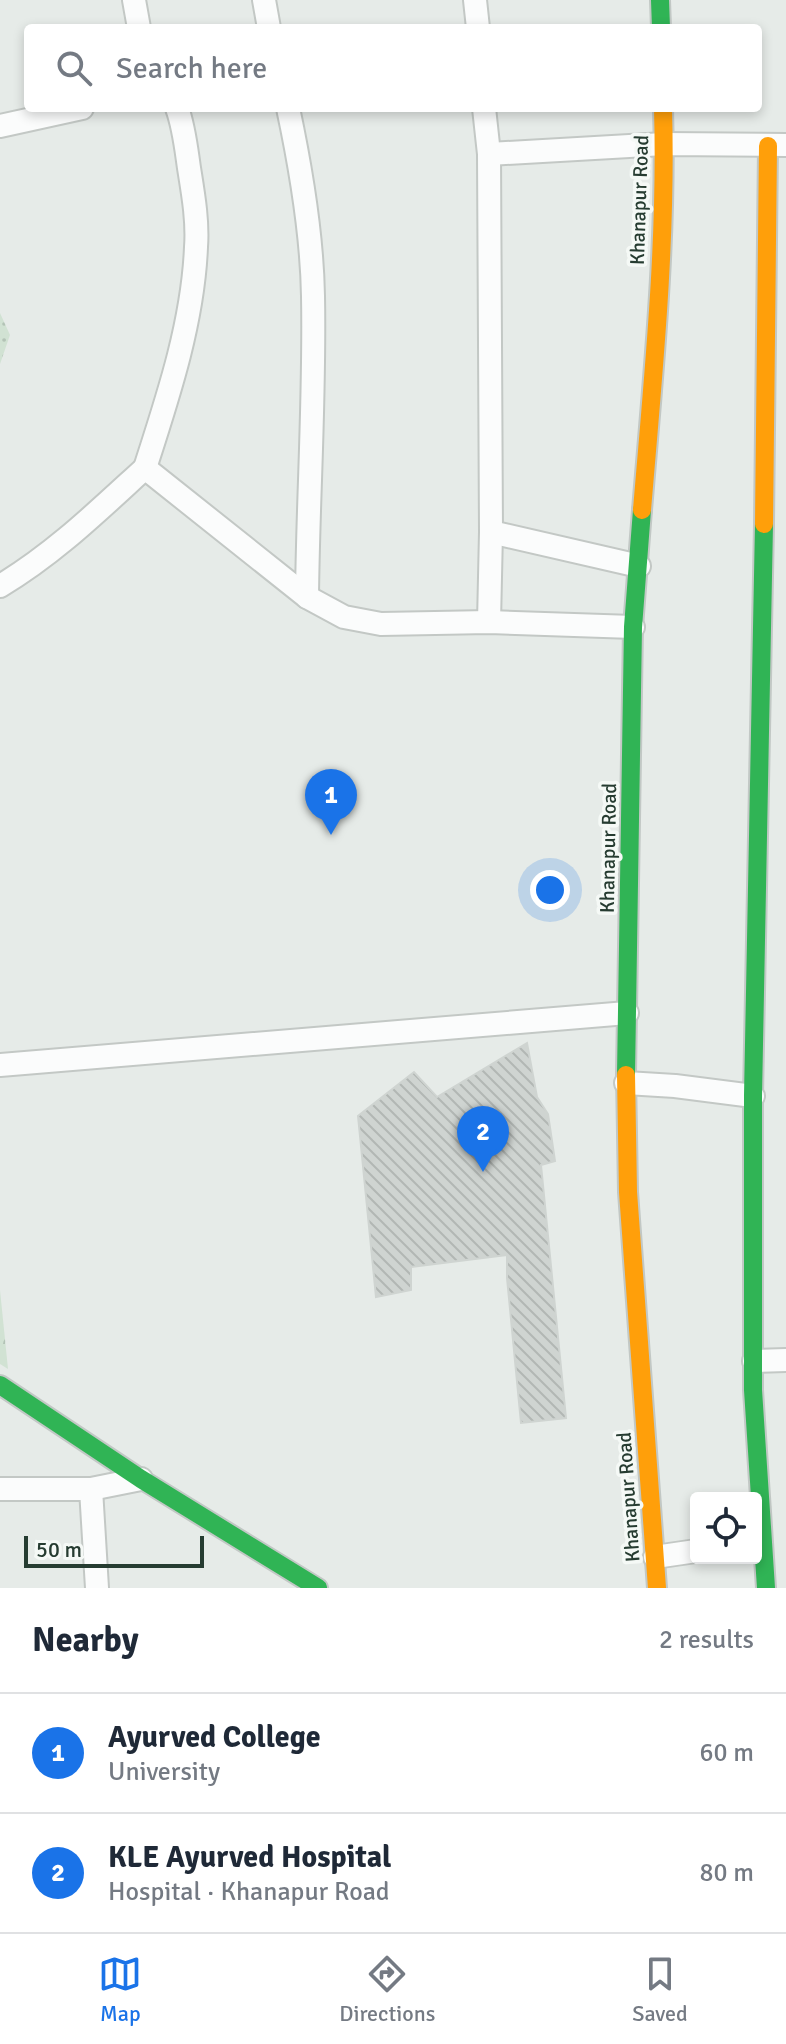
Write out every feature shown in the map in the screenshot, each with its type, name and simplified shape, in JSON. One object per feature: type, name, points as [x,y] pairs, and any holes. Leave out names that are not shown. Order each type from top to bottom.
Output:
[{"type":"street","points":[[134,0],[138,24]]},
{"type":"street","points":[[264,0],[268,24]]},
{"type":"street","points":[[475,0],[478,24]]},
{"type":"street","points":[[660,0],[661,24]]},
{"type":"street","points":[[0,126],[64,112]]},
{"type":"street","points":[[0,586],[40,560],[145,468],[186,320],[196,246],[193,192],[179,112]]},
{"type":"street","points":[[289,112],[303,191],[313,294],[313,417],[307,597]]},
{"type":"street","points":[[484,112],[489,154],[489,622]]},
{"type":"street","name":"Khanapur Road","points":[[657,1588],[628,1192],[626,1083],[633,627],[656,336],[663,112]]},
{"type":"street","points":[[489,154],[664,144],[777,146],[768,331],[753,1096],[758,1492]]},
{"type":"street","points":[[145,468],[307,597],[344,617],[381,624],[489,622],[633,627]]},
{"type":"street","points":[[491,532],[639,566]]},
{"type":"street","points":[[0,1065],[627,1013]]},
{"type":"street","points":[[626,1083],[753,1096]]},
{"type":"street","points":[[754,1361],[786,1360]]},
{"type":"street","points":[[0,1385],[141,1479],[318,1588]]},
{"type":"street","points":[[0,1489],[91,1489],[141,1479]]},
{"type":"street","points":[[91,1489],[97,1588]]},
{"type":"street","points":[[655,1557],[690,1552]]},
{"type":"street","points":[[762,1562],[766,1588]]},
{"type":"green space","points":[[0,313],[10,335],[0,364]]},
{"type":"green space","points":[[0,1290],[8,1369],[0,1364]]},
{"type":"building","points":[[527,1043],[537,1097],[548,1114],[555,1161],[541,1165],[566,1418],[521,1423],[507,1255],[411,1267],[411,1290],[376,1297],[358,1116],[414,1072],[437,1097]]},
{"type":"traffic: fast","points":[[660,0],[661,24]]},
{"type":"traffic: fast","points":[[626,1075],[633,627],[642,510]]},
{"type":"traffic: fast","points":[[764,524],[753,1096],[753,1390],[766,1588]]},
{"type":"traffic: fast","points":[[0,1385],[141,1479],[318,1588]]},
{"type":"traffic: slow","points":[[642,510],[661,259],[663,112]]},
{"type":"traffic: slow","points":[[764,524],[768,146]]},
{"type":"traffic: slow","points":[[626,1075],[628,1192],[657,1588]]},
{"type":"place","name":"Ayurved College","points":[[331,835]]},
{"type":"place","name":"KLE Ayurved Hospital","points":[[483,1172]]}]
